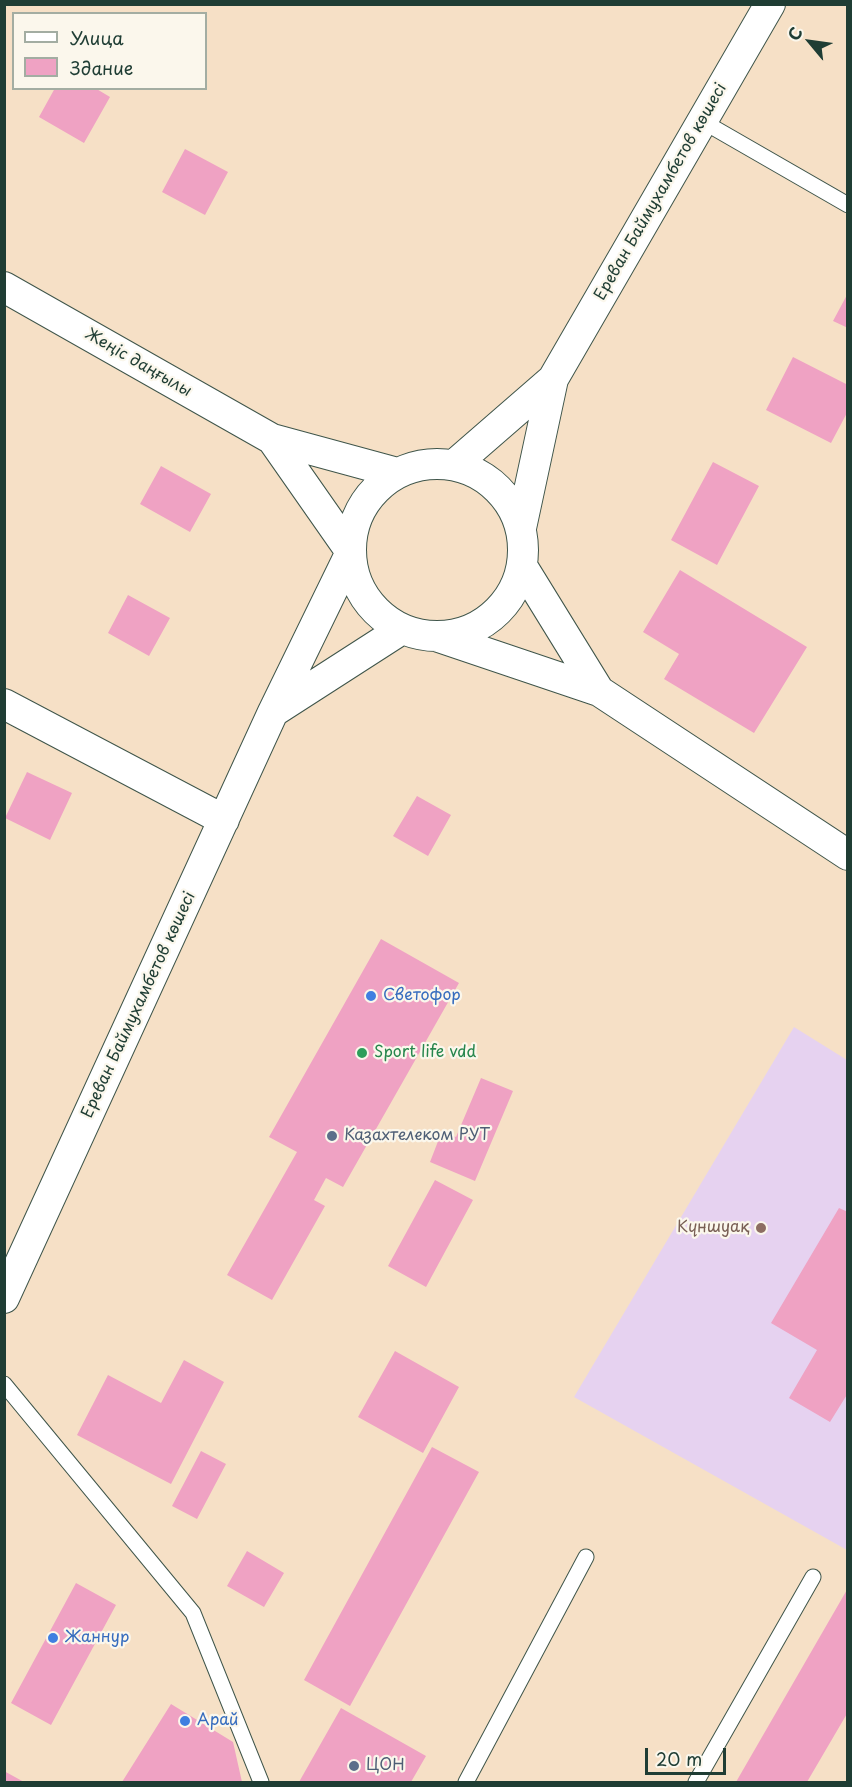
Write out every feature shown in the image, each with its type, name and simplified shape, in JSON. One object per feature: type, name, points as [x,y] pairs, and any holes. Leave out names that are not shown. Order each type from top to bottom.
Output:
[{"type":"street","name":"Ереван Баймухамбетов көшесі","points":[[553,379],[770,4]]},
{"type":"street","name":"Жеңіс даңғылы","points":[[4,287],[272,439]]},
{"type":"street","points":[[454,465],[553,379]]},
{"type":"street","points":[[521,528],[553,379]]},
{"type":"street","points":[[272,439],[397,473]]},
{"type":"street","points":[[272,439],[351,552]]},
{"type":"street","points":[[434,463],[454,465],[489,480],[514,510],[521,528],[524,547],[522,566],[516,585],[506,602],[493,616],[477,627],[459,634],[420,635],[402,629],[385,619],[371,606],[360,590],[353,572],[352,533],[363,506],[381,483],[415,466],[434,463]]},
{"type":"street","name":"Ереван Баймухамбетов көшесі","points":[[4,1298],[273,712],[351,552]]},
{"type":"street","points":[[522,566],[599,691]]},
{"type":"street","points":[[273,712],[402,629]]},
{"type":"street","points":[[440,636],[599,691],[848,855]]},
{"type":"street","points":[[4,704],[224,820]]},
{"type":"lane","points":[[702,121],[848,205]]},
{"type":"lane","points":[[4,1384],[193,1613],[261,1782]]},
{"type":"lane","points":[[466,1782],[586,1557]]},
{"type":"lane","points":[[696,1782],[813,1577]]},
{"type":"shaded area","name":"Күншуақ","points":[[794,1027],[847,1060],[847,1550],[574,1397]]},
{"type":"building","points":[[54,90],[98,90],[110,97],[84,143],[39,117]]},
{"type":"building","points":[[185,149],[228,172],[205,215],[162,192]]},
{"type":"building","points":[[848,293],[848,328],[833,321]]},
{"type":"building","points":[[793,357],[848,385],[848,411],[831,443],[766,410]]},
{"type":"building","points":[[713,462],[759,486],[717,565],[671,540]]},
{"type":"building","points":[[161,466],[211,494],[190,532],[140,504]]},
{"type":"building","points":[[680,570],[807,647],[754,733],[664,679],[679,654],[643,632]]},
{"type":"building","points":[[128,595],[170,618],[149,656],[108,633]]},
{"type":"building","points":[[27,772],[72,793],[50,840],[5,818]]},
{"type":"building","points":[[417,796],[451,815],[428,856],[393,836]]},
{"type":"building","points":[[381,939],[459,983],[343,1187],[326,1178],[314,1200],[325,1206],[272,1300],[227,1275],[297,1152],[269,1137]]},
{"type":"building","points":[[481,1078],[513,1091],[475,1181],[430,1162],[442,1131],[456,1137]]},
{"type":"building","points":[[435,1180],[473,1200],[426,1287],[388,1266]]},
{"type":"building","points":[[839,1208],[848,1212],[848,1393],[830,1422],[789,1398],[817,1350],[771,1323]]},
{"type":"building","points":[[395,1351],[459,1387],[423,1453],[358,1417]]},
{"type":"building","points":[[184,1360],[224,1382],[171,1484],[77,1435],[108,1375],[161,1403]]},
{"type":"building","points":[[432,1447],[479,1472],[350,1706],[304,1680]]},
{"type":"building","points":[[201,1451],[226,1464],[197,1519],[172,1506]]},
{"type":"building","points":[[247,1551],[284,1573],[264,1607],[227,1586]]},
{"type":"building","points":[[76,1583],[116,1605],[51,1725],[11,1703]]},
{"type":"building","points":[[848,1588],[848,1712],[807,1782],[736,1782]]},
{"type":"building","points":[[171,1704],[233,1742],[242,1782],[122,1782]]},
{"type":"building","name":"ЦОН","points":[[341,1708],[426,1756],[411,1782],[299,1782]]},
{"type":"building","points":[[4,1771],[24,1782],[4,1782]]},
{"type":"place","name":"Светофор","points":[[371,996]]},
{"type":"place","name":"Sport life vdd","points":[[362,1053]]},
{"type":"place","name":"Казахтелеком РУТ","points":[[332,1136]]},
{"type":"place","name":"Күншуақ","points":[[761,1228]]},
{"type":"place","name":"Жаннур","points":[[53,1638]]},
{"type":"place","name":"Арай","points":[[185,1721]]},
{"type":"place","name":"ЦОН","points":[[354,1766]]}]
